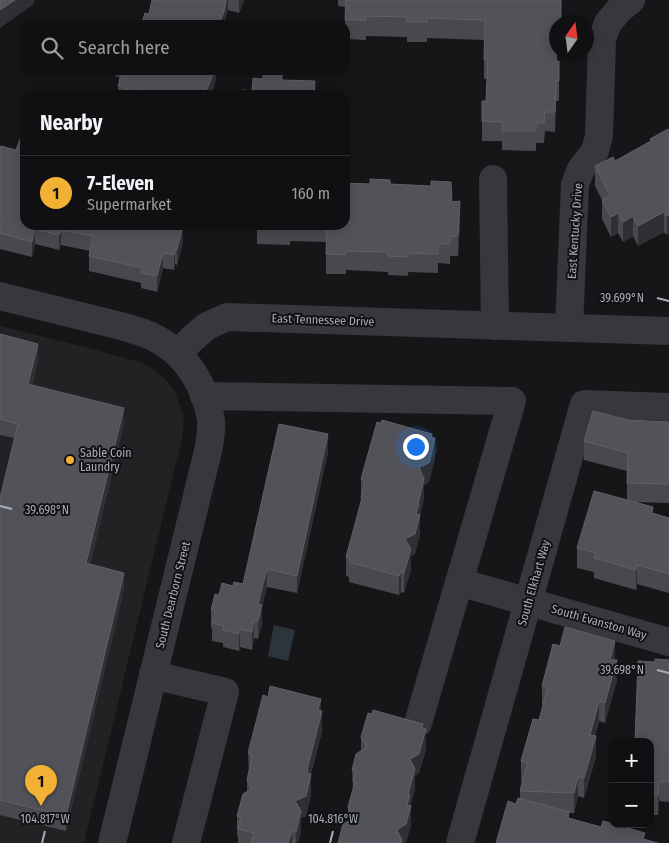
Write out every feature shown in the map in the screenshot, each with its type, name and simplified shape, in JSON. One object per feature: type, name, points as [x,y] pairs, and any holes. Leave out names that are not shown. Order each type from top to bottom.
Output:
[{"type":"street","name":"East Kentucky Drive","points":[[569,328],[576,184],[581,170],[595,151],[599,136],[602,39],[608,23],[627,1]]},
{"type":"street","points":[[493,179],[495,326]]},
{"type":"street","points":[[0,296],[141,332],[156,338],[178,353]]},
{"type":"street","name":"East Tennessee Drive","points":[[178,353],[207,326],[227,317],[669,331]]},
{"type":"street","name":"South Dearborn Street","points":[[112,843],[209,447],[211,421],[204,396],[198,380],[178,353]]},
{"type":"street","points":[[204,396],[512,401],[418,724]]},
{"type":"street","name":"South Elkhart Way","points":[[460,843],[584,404],[669,407]]},
{"type":"street","name":"South Evanston Way","points":[[459,582],[669,642]]},
{"type":"street","points":[[153,675],[226,692],[186,843]]},
{"type":"shaded area","points":[[0,326],[143,363],[165,379],[175,392],[184,417],[182,438],[84,843],[0,843]]},
{"type":"shaded area","points":[[274,625],[295,630],[288,661],[268,656]]},
{"type":"building","points":[[0,0],[15,0],[0,10]]},
{"type":"building","points":[[152,0],[226,0],[220,20],[143,20],[145,13],[149,14]]},
{"type":"building","points":[[346,0],[561,0],[561,15],[549,15],[549,60],[559,61],[559,81],[556,81],[555,112],[545,112],[544,123],[536,123],[536,131],[502,131],[502,122],[482,121],[482,101],[486,101],[488,59],[484,59],[485,20],[427,18],[427,22],[407,22],[407,17],[366,16],[366,20],[345,20]]},
{"type":"building","points":[[121,75],[213,75],[205,90],[128,90],[118,86]]},
{"type":"building","points":[[263,75],[282,75],[282,80],[315,81],[314,90],[252,90],[253,78],[263,79]]},
{"type":"building","points":[[668,129],[669,215],[667,216],[664,212],[638,226],[633,216],[623,222],[618,213],[611,217],[602,200],[610,195],[595,166],[613,157],[615,161]]},
{"type":"building","points":[[20,139],[20,230],[35,230],[32,242],[0,233],[2,220],[0,220],[0,147],[16,150]]},
{"type":"building","points":[[370,179],[390,180],[390,184],[431,186],[431,181],[451,182],[452,202],[460,201],[458,236],[450,236],[450,244],[438,244],[438,254],[408,253],[408,257],[388,256],[388,252],[346,251],[346,255],[326,254],[327,230],[350,230],[350,183],[370,184]]},
{"type":"building","points":[[39,230],[61,230],[59,235]]},
{"type":"building","points":[[61,230],[182,230],[174,255],[163,253],[157,276],[141,273],[143,268],[89,256],[93,236]]},
{"type":"building","points":[[0,334],[38,344],[28,384],[124,408],[86,563],[124,573],[66,816],[0,800],[0,498],[18,424],[0,419]]},
{"type":"building","points":[[593,411],[628,420],[669,422],[669,484],[627,483],[628,453],[584,441]]},
{"type":"building","points":[[382,420],[432,434],[431,437],[435,438],[429,463],[419,467],[424,479],[416,514],[420,515],[415,534],[405,539],[411,549],[404,573],[401,572],[399,576],[349,562],[350,558],[346,557],[362,498],[365,481],[361,479],[377,422],[381,423]]},
{"type":"building","points":[[279,424],[328,434],[297,576],[267,569],[258,604],[262,605],[258,621],[254,620],[252,632],[240,629],[239,634],[223,630],[224,626],[212,623],[215,611],[211,610],[215,594],[219,595],[222,583],[233,586],[234,582],[243,584]]},
{"type":"building","points":[[594,491],[653,507],[652,513],[669,518],[669,574],[637,565],[636,570],[594,558],[596,553],[577,548]]},
{"type":"building","points":[[565,627],[615,641],[610,660],[617,660],[605,703],[599,701],[590,735],[596,736],[584,778],[578,777],[574,793],[520,791],[528,762],[521,761],[533,719],[539,720],[548,687],[542,686],[553,644],[560,646]]},
{"type":"building","points":[[655,659],[669,660],[669,782],[659,782],[658,796],[654,796],[654,738],[635,738],[638,661],[655,662]]},
{"type":"building","points":[[270,686],[321,699],[318,710],[322,711],[307,770],[307,773],[311,774],[306,796],[295,801],[301,811],[296,832],[292,831],[288,843],[251,843],[254,833],[238,829],[241,817],[237,816],[243,794],[252,789],[247,780],[252,757],[252,754],[248,753],[263,695],[268,697]]},
{"type":"building","points":[[373,710],[423,724],[422,728],[426,729],[419,754],[410,759],[415,769],[408,794],[410,795],[407,805],[411,806],[406,824],[397,830],[402,840],[401,843],[338,843],[343,824],[352,819],[348,807],[356,771],[352,770],[356,754],[367,747],[361,737],[368,713],[372,714]]},
{"type":"building","points":[[518,798],[569,812],[568,818],[601,827],[603,821],[609,823],[609,828],[628,828],[645,833],[643,839],[658,843],[496,843],[508,801],[516,804]]},
{"type":"place","name":"Sable Coin Laundry","points":[[70,460]]},
{"type":"place","name":"7-Eleven","points":[[41,806]]}]
